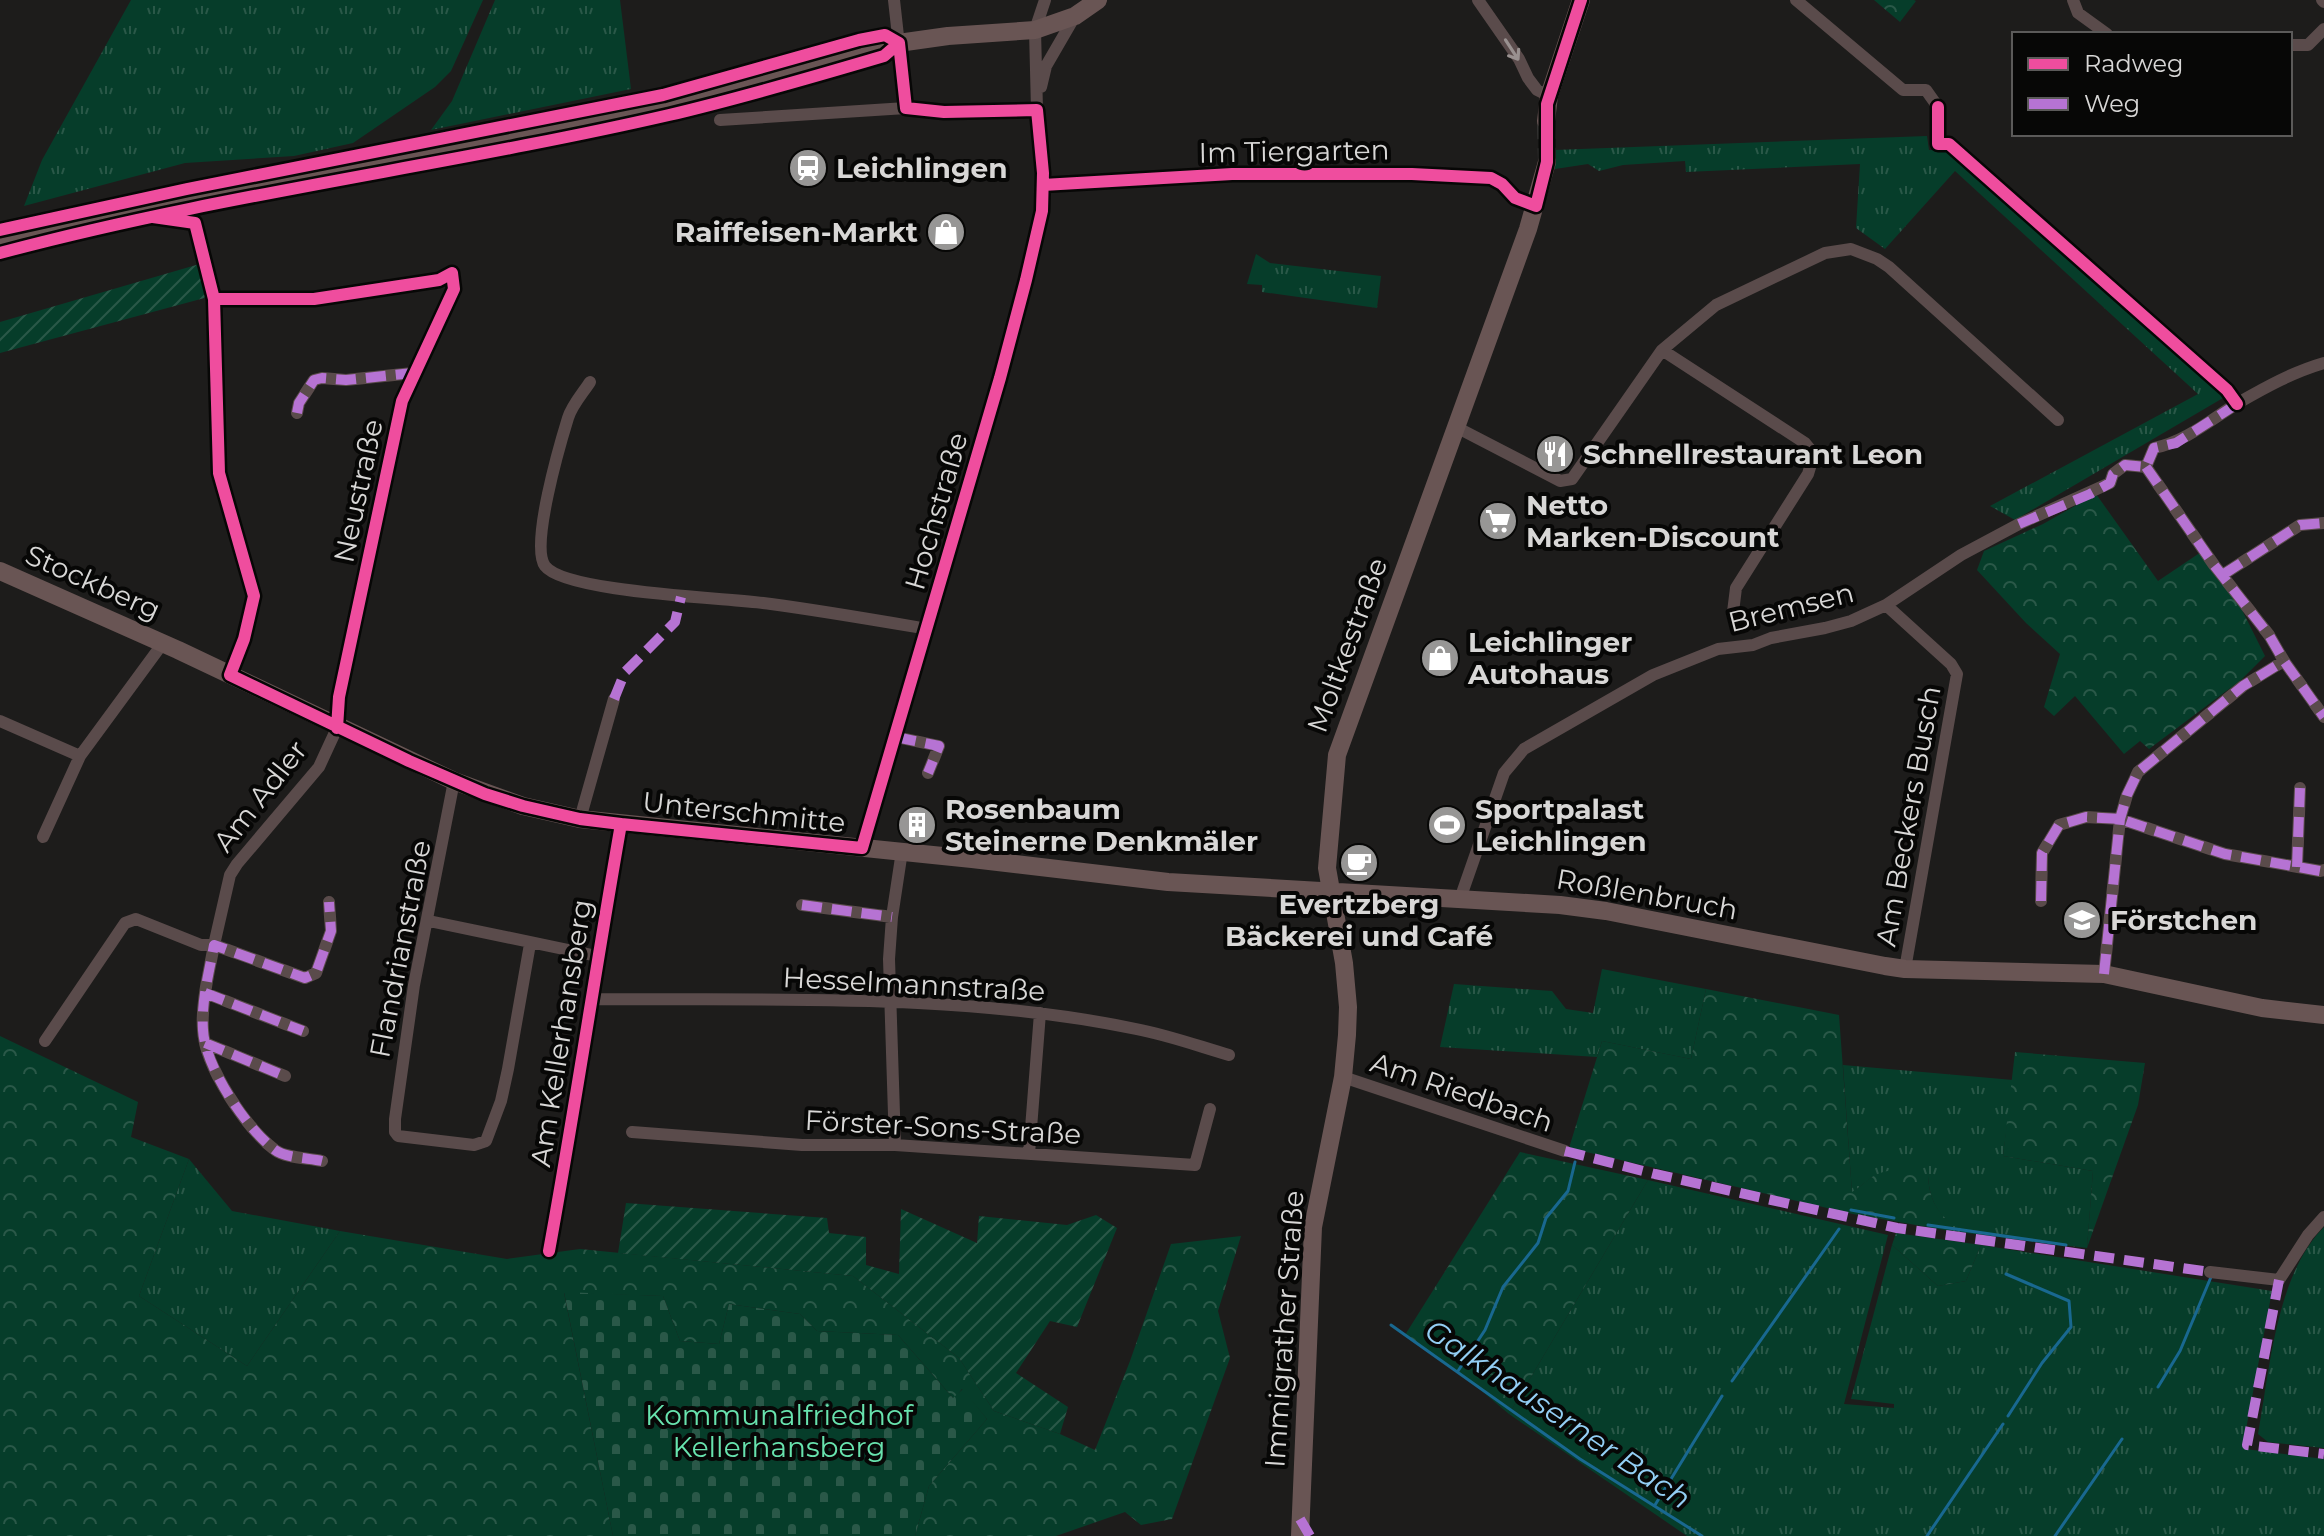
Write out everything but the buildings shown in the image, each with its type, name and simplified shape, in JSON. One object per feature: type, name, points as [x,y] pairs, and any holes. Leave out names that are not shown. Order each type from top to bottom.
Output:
[{"type":"main road","points":[[1546,121],[1549,96],[1581,0]]},
{"type":"main road","points":[[0,242],[201,197],[664,104],[877,46],[948,36],[1035,30],[1082,6]]},
{"type":"main road","name":"Moltkestraße","points":[[1329,890],[1327,868],[1337,755],[1536,206],[1547,162]]},
{"type":"main road","name":"Stockberg","points":[[0,571],[163,643],[337,728]]},
{"type":"main road","points":[[337,728],[454,781],[523,806],[580,819],[621,824]]},
{"type":"main road","name":"Unterschmitte","points":[[621,824],[902,851],[1168,882],[1329,890]]},
{"type":"main road","name":"Roßlenbruch","points":[[1329,890],[1578,907],[1905,969]]},
{"type":"main road","name":"Immigrather Straße","points":[[1300,1536],[1313,1227],[1343,1077],[1348,1007],[1344,963],[1329,890]]},
{"type":"main road","points":[[1905,969],[2104,974],[2262,1008],[2324,1015]]},
{"type":"street","points":[[894,0],[906,108]]},
{"type":"street","points":[[1037,110],[1035,30],[1045,0]]},
{"type":"street","points":[[1478,0],[1537,90],[1549,96]]},
{"type":"street","points":[[1796,0],[1903,90],[1926,90],[1938,107]]},
{"type":"street","points":[[2073,0],[2078,13],[2104,32]]},
{"type":"street","points":[[1037,110],[1046,66],[1082,6]]},
{"type":"street","points":[[2292,45],[2308,45],[2324,29]]},
{"type":"street","points":[[720,120],[906,108],[944,112],[1037,110]]},
{"type":"street","name":"Im Tiergarten","points":[[1043,185],[1232,174],[1412,174],[1491,178],[1502,184],[1515,198],[1536,206]]},
{"type":"street","name":"Hochstraße","points":[[862,848],[1021,302],[1042,211],[1043,185]]},
{"type":"street","points":[[1456,427],[1560,481],[1568,481],[1576,477],[1662,350],[1677,335],[1722,301],[1825,253],[1851,249],[1889,267],[2058,420]]},
{"type":"street","name":"Neustraße","points":[[214,299],[314,299],[439,280],[452,273],[454,289],[402,401],[339,697],[337,728]]},
{"type":"street","points":[[1662,350],[1798,438],[1814,454],[1808,474],[1736,588],[1733,612]]},
{"type":"street","name":"Bremsen","points":[[1460,899],[1500,784],[1510,764],[1524,749],[1653,675],[1685,662],[1718,649],[1753,645],[1771,638],[1851,621],[1886,605],[1961,555],[2019,524],[2110,483],[2113,474],[2125,465],[2146,467],[2154,448],[2176,443],[2295,372],[2324,363]]},
{"type":"street","name":"Neustraße","points":[[297,413],[302,395],[314,380],[413,373]]},
{"type":"street","points":[[590,382],[569,415],[546,504],[539,546],[547,568],[564,577],[619,588],[767,603],[928,629]]},
{"type":"street","points":[[2146,467],[2214,565],[2269,635],[2324,717]]},
{"type":"street","points":[[2224,574],[2300,525],[2324,523]]},
{"type":"street","name":"Am Beckers Busch","points":[[1886,605],[1951,664],[1957,674],[1905,969]]},
{"type":"street","name":"Stockberg","points":[[43,837],[80,756],[163,643]]},
{"type":"street","points":[[2104,974],[2120,819],[2138,772],[2243,686],[2284,661]]},
{"type":"street","points":[[580,819],[614,699]]},
{"type":"street","points":[[0,721],[80,756]]},
{"type":"street","name":"Am Adler","points":[[205,1043],[205,993],[230,875],[319,767],[337,728]]},
{"type":"street","points":[[896,737],[939,746],[928,773]]},
{"type":"street","name":"Flandrianstraße","points":[[454,781],[407,1030],[395,1127],[398,1136],[474,1145],[486,1141],[506,1080],[530,944]]},
{"type":"street","points":[[2297,867],[2300,788]]},
{"type":"street","points":[[2041,901],[2042,853],[2059,825],[2086,817],[2120,819],[2225,854],[2324,870]]},
{"type":"street","name":"Am Kellerhansberg","points":[[549,1251],[621,824]]},
{"type":"street","points":[[895,1145],[889,959],[902,851]]},
{"type":"street","points":[[45,1041],[125,923],[136,919],[201,945],[214,945],[305,978],[316,973],[331,931],[329,902]]},
{"type":"street","points":[[802,905],[892,917]]},
{"type":"street","points":[[429,921],[597,956]]},
{"type":"street","points":[[205,993],[303,1031]]},
{"type":"street","name":"Hesselmannstraße","points":[[592,999],[891,1002],[1040,1013],[1138,1029],[1229,1055]]},
{"type":"street","points":[[1029,1154],[1040,1013]]},
{"type":"street","points":[[205,1043],[285,1076]]},
{"type":"street","points":[[205,1043],[214,1069],[232,1101],[276,1152],[322,1161]]},
{"type":"street","name":"Am Riedbach","points":[[1343,1077],[1565,1151]]},
{"type":"street","name":"Förster-Sons-Straße","points":[[632,1132],[830,1146],[895,1145],[1195,1165],[1210,1109]]},
{"type":"street","points":[[2210,1272],[2279,1280],[2308,1235],[2324,1217]]},
{"type":"green space","points":[[131,0],[483,0],[451,71],[435,87],[353,143],[294,156],[185,163],[24,206],[42,160]]},
{"type":"green space","points":[[495,0],[620,0],[631,89],[431,130],[452,101]]},
{"type":"green space","points":[[1874,0],[1914,0],[1916,1],[1900,22]]},
{"type":"green space","points":[[1927,136],[1929,150],[1948,150],[2219,390],[2223,398],[2015,520],[1990,506],[2198,394],[1955,171],[1885,249],[1856,228],[1860,164],[1686,172],[1685,161],[1623,165],[1599,171],[1588,164],[1555,169],[1554,150]]},
{"type":"green space","points":[[1256,254],[1270,263],[1381,276],[1377,308],[1262,292],[1262,285],[1247,284]]},
{"type":"green space","points":[[203,263],[212,296],[0,353],[0,322]]},
{"type":"green space","points":[[2096,494],[2158,581],[2204,550],[2224,574],[2265,656],[2241,680],[2149,749],[2140,741],[2124,754],[2075,696],[2054,716],[2044,707],[2060,654],[1977,570],[1984,551],[2043,524]]},
{"type":"green space","points":[[1602,969],[1706,989],[1691,1059],[1602,1041],[1597,1057],[1440,1047],[1454,984],[1552,991],[1566,1009],[1593,1013]]},
{"type":"green space","points":[[1706,989],[1839,1015],[1852,1192],[1872,1177],[1885,1172],[1901,1169],[1922,1173],[1928,1176],[1931,1196],[1937,1208],[1951,1223],[1950,1231],[1853,1214],[1569,1148],[1602,1041],[1691,1059]]},
{"type":"green space","points":[[0,1036],[138,1102],[131,1137],[189,1159],[139,1296],[247,1366],[340,1231],[507,1259],[580,1249],[853,1276],[959,1358],[994,1411],[1095,1450],[1171,1244],[1241,1236],[1218,1311],[1230,1358],[1172,1519],[1141,1525],[1125,1512],[1056,1536],[915,1536],[929,1486],[987,1419],[962,1389],[954,1399],[898,1335],[817,1331],[800,1314],[729,1304],[719,1344],[680,1341],[663,1296],[564,1293],[613,1536],[0,1536]]},
{"type":"green space","points":[[2015,1052],[2145,1063],[2138,1105],[2087,1248],[2093,1171],[2003,1156]]},
{"type":"green space","points":[[1843,1065],[2013,1080],[2003,1156],[2093,1171],[2087,1248],[1950,1231],[1950,1223],[1934,1202],[1928,1176],[1872,1177],[1852,1193]]},
{"type":"green space","points":[[1520,1152],[1648,1180],[1509,1414],[1458,1371],[1405,1335]]},
{"type":"green space","points":[[189,1159],[232,1211],[340,1231],[247,1366],[139,1296]]},
{"type":"green space","points":[[1648,1180],[1888,1235],[1844,1404],[1894,1408],[1894,1404],[1851,1399],[1892,1245],[1938,1286],[1966,1281],[1981,1245],[2272,1291],[2244,1440],[2245,1449],[2324,1459],[2324,1536],[1687,1536],[1509,1414]]},
{"type":"green space","points":[[626,1203],[827,1218],[829,1233],[866,1237],[866,1265],[899,1274],[901,1209],[977,1243],[979,1216],[1067,1225],[1096,1215],[1117,1228],[1077,1327],[1050,1321],[1016,1373],[1068,1407],[1060,1434],[994,1411],[959,1358],[853,1276],[618,1253]]},
{"type":"green space","points":[[2324,1227],[2324,1448],[2268,1442],[2258,1434],[2285,1296],[2308,1247]]},
{"type":"green space","points":[[1896,1233],[1981,1245],[1966,1281],[1938,1286],[1892,1245]]},
{"type":"green space","name":"Kommunalfriedhof Kellerhansberg","points":[[564,1292],[663,1296],[680,1341],[719,1344],[729,1304],[800,1314],[817,1331],[898,1335],[953,1398],[963,1389],[987,1419],[929,1486],[915,1536],[613,1536]]},
{"type":"waterway","points":[[1458,1371],[1485,1330],[1503,1287],[1538,1243],[1546,1218],[1568,1191],[1575,1162]]},
{"type":"waterway","points":[[1851,1210],[1894,1218]]},
{"type":"waterway","points":[[1928,1225],[2066,1245]]},
{"type":"waterway","points":[[1732,1381],[1839,1229]]},
{"type":"waterway","points":[[2006,1274],[2069,1301],[2071,1327],[2042,1363],[2008,1416]]},
{"type":"waterway","points":[[2158,1387],[2180,1351],[2211,1277]]},
{"type":"waterway","name":"Galkhauserner Bach","points":[[1391,1325],[1580,1459],[1702,1536]]},
{"type":"waterway","points":[[1655,1505],[1722,1396]]},
{"type":"waterway","points":[[1927,1536],[2003,1424]]},
{"type":"waterway","points":[[2055,1536],[2122,1439]]},
{"type":"tunnel","points":[[1546,121],[1547,162]]},
{"type":"marked path","points":[[297,413],[299,403],[314,380],[413,373]]},
{"type":"marked path","points":[[2019,524],[2110,483],[2113,474],[2125,465],[2146,467],[2154,448],[2176,443],[2237,404],[2233,399]]},
{"type":"marked path","points":[[2146,467],[2214,565],[2269,635],[2324,717]]},
{"type":"marked path","points":[[2224,574],[2300,525],[2324,523]]},
{"type":"marked path","points":[[614,699],[625,672],[675,622],[681,597]]},
{"type":"marked path","points":[[2104,974],[2120,819],[2138,772],[2243,686],[2284,661]]},
{"type":"marked path","points":[[896,737],[939,746],[928,773]]},
{"type":"marked path","points":[[2297,867],[2300,788]]},
{"type":"marked path","points":[[2041,901],[2042,853],[2059,825],[2086,817],[2120,819],[2225,854],[2324,870]]},
{"type":"marked path","points":[[322,1161],[279,1153],[252,1127],[229,1096],[211,1061],[205,1045],[203,1019],[214,945],[305,978],[316,973],[331,931],[329,902]]},
{"type":"marked path","points":[[802,905],[892,917]]},
{"type":"marked path","points":[[205,993],[303,1031]]},
{"type":"marked path","points":[[205,1043],[285,1076]]},
{"type":"marked path","points":[[1565,1151],[1897,1228],[2210,1272]]},
{"type":"marked path","points":[[2279,1280],[2247,1445],[2324,1454]]},
{"type":"marked path","points":[[1300,1519],[1310,1536]]},
{"type":"cycle path","points":[[1043,185],[1232,174],[1412,174],[1491,178],[1502,184],[1515,198],[1536,206],[1547,162],[1547,104],[1581,0]]},
{"type":"cycle path","points":[[0,230],[187,189],[663,95],[859,40],[885,35],[899,43]]},
{"type":"cycle path","points":[[153,217],[195,223],[214,299],[219,473],[254,596],[244,639],[230,675],[409,761],[485,794],[523,806],[580,819],[862,848],[1000,378],[1042,211],[1043,173],[1037,110],[944,112],[906,108],[899,43]]},
{"type":"cycle path","points":[[0,253],[166,214],[669,115],[884,56],[899,43]]},
{"type":"cycle path","points":[[1938,107],[1938,144],[1949,144],[2227,390],[2237,404]]},
{"type":"cycle path","points":[[214,299],[314,299],[439,280],[452,273],[454,289],[402,401],[339,697],[337,728]]},
{"type":"cycle path","points":[[549,1251],[621,824]]},
{"type":"place","name":"Leichlingen","points":[[808,168]]},
{"type":"place","name":"Raiffeisen-Markt","points":[[946,232]]},
{"type":"place","name":"Schnellrestaurant Leon","points":[[1555,454]]},
{"type":"place","name":"Netto Marken-Discount","points":[[1498,521]]},
{"type":"place","name":"Leichlinger Autohaus","points":[[1440,658]]},
{"type":"place","name":"Rosenbaum Steinerne Denkmäler","points":[[917,825]]},
{"type":"place","name":"Sportpalast Leichlingen","points":[[1447,825]]},
{"type":"place","name":"Evertzberg Bäckerei und Café","points":[[1359,863]]},
{"type":"place","name":"Förstchen","points":[[2082,920]]}]
